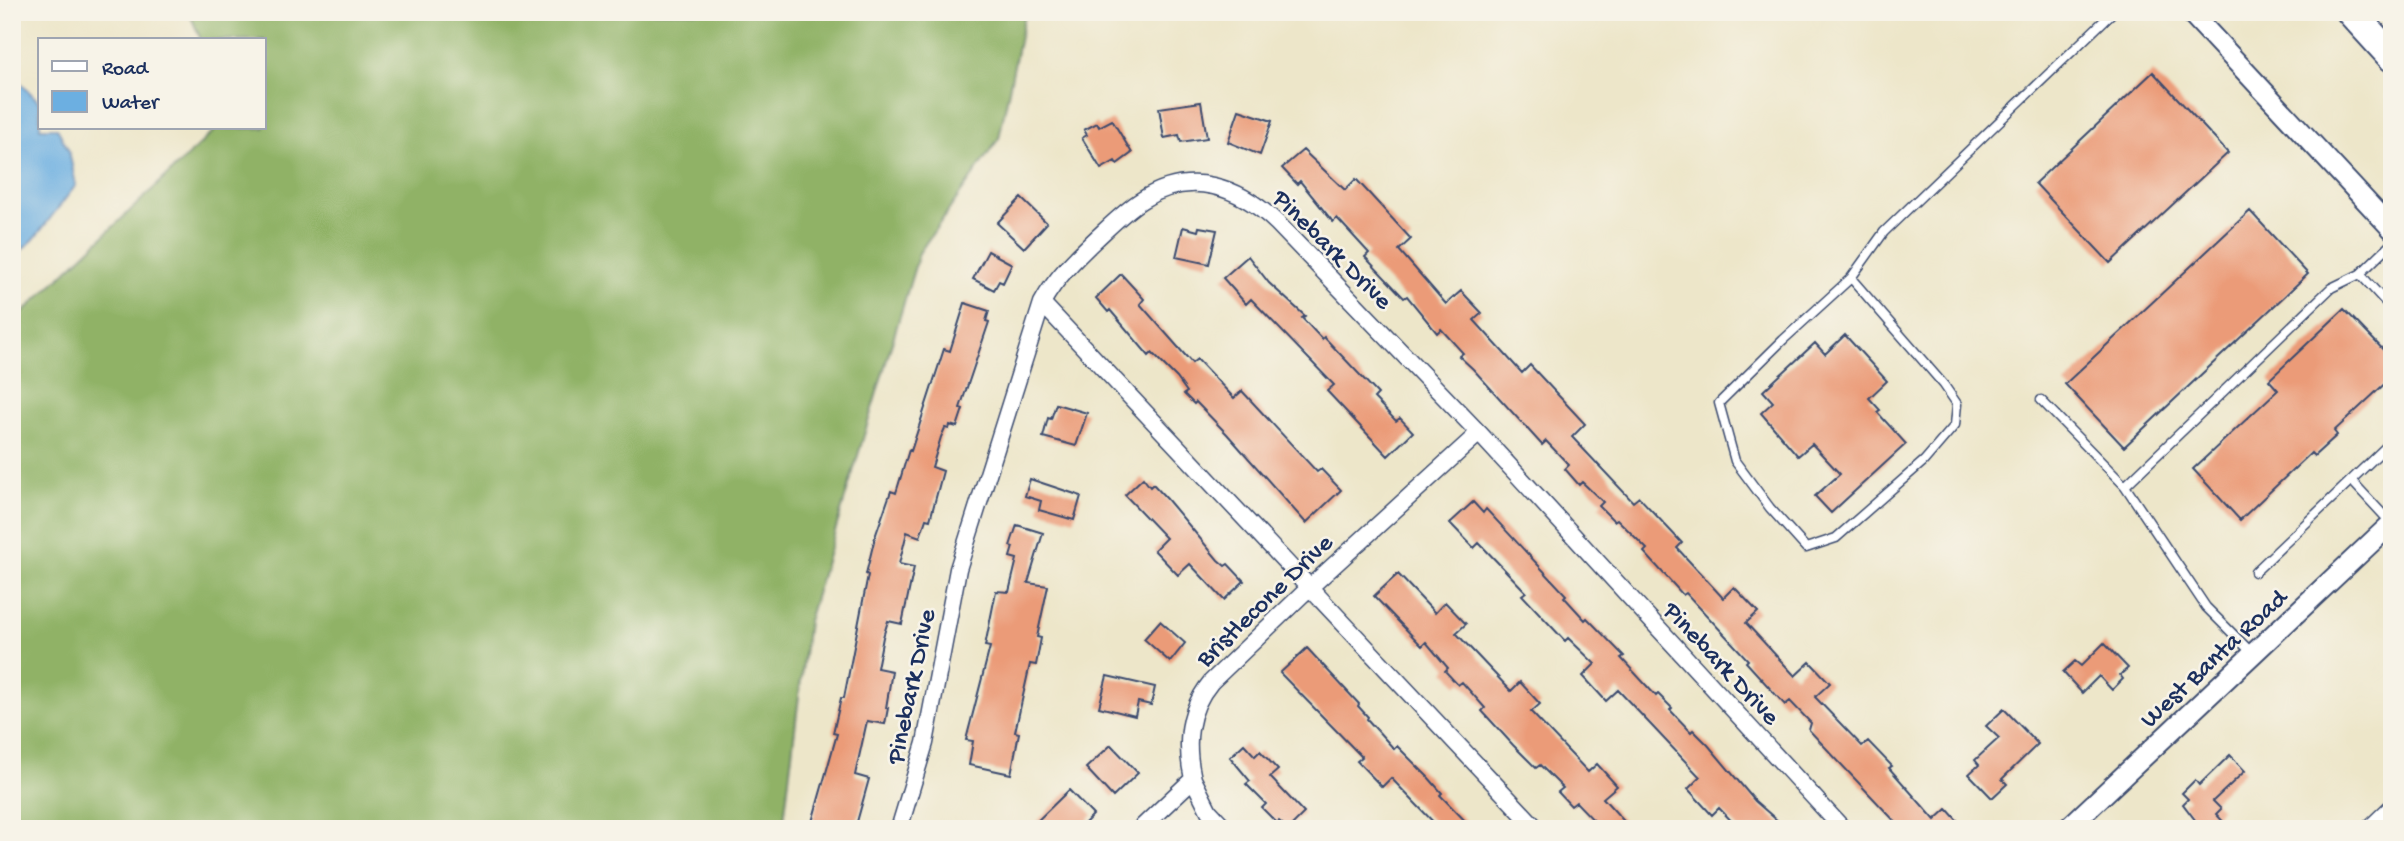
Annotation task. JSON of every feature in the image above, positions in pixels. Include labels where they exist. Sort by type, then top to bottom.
[{"type":"highway","points":[[2351,12],[2392,57]]},
{"type":"street","points":[[2190,12],[2392,229]]},
{"type":"street","name":"Pinebark Drive","points":[[899,829],[925,743],[958,569],[1042,303],[1069,265],[1140,201],[1169,188],[1209,184],[1240,194],[1277,223],[1479,433],[1842,828]]},
{"type":"street","points":[[1042,303],[1537,829]]},
{"type":"street","name":"Bristlecone Drive","points":[[1226,829],[1209,811],[1193,779],[1187,746],[1190,723],[1201,694],[1224,668],[1309,588],[1479,433]]},
{"type":"street","name":"West Banta Road","points":[[2067,829],[2392,523]]},
{"type":"street","points":[[1140,829],[1193,779]]},
{"type":"street","points":[[2369,829],[2392,807]]},
{"type":"lane","points":[[1851,278],[1944,385],[1957,404],[1955,425],[1924,461],[1836,538],[1806,548],[1770,508],[1735,461],[1719,403],[1851,278],[1884,232],[2113,12]]},
{"type":"lane","points":[[2125,486],[2331,288],[2360,274],[2392,243]]},
{"type":"lane","points":[[2360,274],[2392,309]]},
{"type":"lane","points":[[2041,400],[2125,486],[2206,607],[2253,654]]},
{"type":"lane","points":[[2255,572],[2392,441]]},
{"type":"lane","points":[[2351,480],[2392,523]]},
{"type":"green space","points":[[189,12],[1025,12],[999,138],[919,253],[808,621],[783,829],[12,829],[12,323],[215,130],[266,130],[266,38],[200,38]]},
{"type":"water","points":[[12,74],[38,101],[38,130],[58,130],[69,151],[76,185],[34,239],[12,259]]},
{"type":"building","points":[[2153,72],[2228,153],[2110,263],[2035,183]]},
{"type":"building","points":[[1201,102],[1207,138],[1181,142],[1179,135],[1164,138],[1159,108]]},
{"type":"building","points":[[1239,110],[1272,121],[1260,155],[1228,142]]},
{"type":"building","points":[[1112,120],[1132,153],[1117,164],[1115,161],[1101,169],[1082,138],[1087,135],[1084,130],[1097,123],[1099,127]]},
{"type":"building","points":[[1303,150],[1345,190],[1356,179],[1411,239],[1399,250],[1446,304],[1461,291],[1482,313],[1474,320],[1522,373],[1530,365],[1585,424],[1572,437],[1633,502],[1639,497],[1682,543],[1677,548],[1723,598],[1734,587],[1758,612],[1746,623],[1795,676],[1810,662],[1830,683],[1815,697],[1862,746],[1868,741],[1892,766],[1889,768],[1935,820],[1947,809],[1965,829],[1902,829],[1809,730],[1811,723],[1790,701],[1785,705],[1746,662],[1748,660],[1644,552],[1647,549],[1617,519],[1614,521],[1599,506],[1603,502],[1582,482],[1579,485],[1565,469],[1569,465],[1546,441],[1542,445],[1459,356],[1463,353],[1441,329],[1437,333],[1407,296],[1404,298],[1365,257],[1369,253],[1337,218],[1333,222],[1300,181],[1297,184],[1282,168]]},
{"type":"building","points":[[1021,198],[1047,223],[1024,248],[997,223]]},
{"type":"building","points":[[2250,211],[2308,274],[2124,447],[2065,384]]},
{"type":"building","points":[[1183,227],[1198,231],[1199,227],[1217,230],[1209,264],[1176,257]]},
{"type":"building","points":[[988,251],[1012,264],[1003,283],[999,281],[994,290],[973,279]]},
{"type":"building","points":[[1248,256],[1269,283],[1305,316],[1302,318],[1322,339],[1324,337],[1378,394],[1374,398],[1396,421],[1400,418],[1413,432],[1388,456],[1327,391],[1334,385],[1251,299],[1246,304],[1223,278]]},
{"type":"building","points":[[1121,274],[1144,299],[1140,304],[1192,363],[1197,359],[1234,398],[1242,391],[1317,472],[1321,469],[1341,490],[1306,523],[1227,434],[1196,402],[1194,404],[1184,394],[1187,392],[1177,378],[1152,353],[1149,356],[1110,310],[1108,312],[1096,298]]},
{"type":"building","points":[[965,303],[989,311],[986,321],[989,322],[960,408],[963,409],[957,427],[950,425],[949,429],[945,428],[932,467],[943,471],[930,520],[926,519],[920,537],[907,532],[899,564],[914,567],[902,624],[888,621],[883,637],[877,668],[892,671],[888,708],[885,724],[867,721],[855,775],[869,779],[855,829],[810,829],[837,734],[833,733],[841,698],[844,698],[875,537],[891,491],[896,493],[944,349],[950,351]]},
{"type":"building","points":[[2344,309],[2392,359],[2392,377],[2334,431],[2337,435],[2314,456],[2311,453],[2240,520],[2193,469],[2278,390],[2269,380]]},
{"type":"building","points":[[1845,335],[1887,381],[1869,398],[1880,410],[1877,412],[1906,444],[1831,513],[1815,496],[1840,474],[1812,444],[1798,456],[1761,413],[1773,402],[1763,391],[1815,343],[1825,354]]},
{"type":"building","points":[[1056,404],[1087,413],[1076,446],[1043,437],[1048,418],[1051,419]]},
{"type":"building","points":[[1143,478],[1150,487],[1153,484],[1167,499],[1218,560],[1225,566],[1228,564],[1244,581],[1224,600],[1190,564],[1178,575],[1154,550],[1166,538],[1125,495]]},
{"type":"building","points":[[1030,479],[1081,496],[1074,520],[1039,510],[1041,501],[1025,496]]},
{"type":"building","points":[[1473,502],[1483,513],[1486,509],[1566,595],[1564,597],[1585,620],[1587,618],[1624,656],[1621,658],[1656,696],[1658,694],[1691,732],[1693,730],[1708,745],[1755,801],[1787,829],[1739,829],[1719,808],[1712,815],[1688,789],[1700,777],[1618,690],[1606,701],[1583,676],[1595,664],[1568,638],[1565,641],[1522,595],[1526,592],[1479,543],[1474,548],[1450,523]]},
{"type":"building","points":[[1017,525],[1043,533],[1028,583],[1048,586],[1037,637],[1041,638],[1036,665],[1030,664],[1015,732],[1019,733],[1011,774],[969,765],[973,741],[966,740],[990,647],[985,646],[996,591],[1009,592],[1017,559],[1010,557],[1013,547],[1010,546]]},
{"type":"building","points":[[1398,574],[1435,613],[1445,602],[1466,624],[1456,633],[1511,691],[1520,682],[1540,704],[1531,712],[1588,772],[1597,764],[1617,786],[1603,798],[1631,829],[1602,829],[1576,802],[1571,806],[1558,792],[1563,788],[1540,765],[1536,768],[1513,745],[1482,711],[1485,708],[1462,682],[1458,685],[1445,671],[1448,668],[1426,642],[1422,646],[1374,596]]},
{"type":"building","points":[[1160,621],[1185,643],[1170,662],[1144,639]]},
{"type":"building","points":[[2104,643],[2128,668],[2120,675],[2123,679],[2112,690],[2099,676],[2082,693],[2063,672],[2075,661],[2081,666]]},
{"type":"building","points":[[1307,648],[1359,704],[1367,719],[1394,749],[1397,746],[1428,777],[1442,793],[1440,795],[1473,829],[1440,829],[1391,778],[1382,787],[1357,761],[1362,757],[1280,673]]},
{"type":"building","points":[[1107,676],[1155,687],[1151,705],[1138,702],[1135,716],[1099,707]]},
{"type":"building","points":[[2004,709],[2038,744],[2002,779],[2007,784],[1992,798],[1969,774],[1979,765],[1975,760],[1999,738],[1986,726]]},
{"type":"building","points":[[1244,744],[1255,756],[1260,751],[1278,770],[1270,777],[1304,813],[1288,829],[1279,821],[1277,823],[1262,808],[1266,804],[1246,784],[1250,781],[1230,757]]},
{"type":"building","points":[[1111,745],[1138,773],[1113,797],[1086,768]]},
{"type":"building","points":[[2230,755],[2245,771],[2213,801],[2221,809],[2216,814],[2230,829],[2202,829],[2183,804],[2188,799],[2182,793],[2195,780],[2199,785]]},
{"type":"building","points":[[1069,790],[1093,815],[1079,829],[1029,829]]}]
